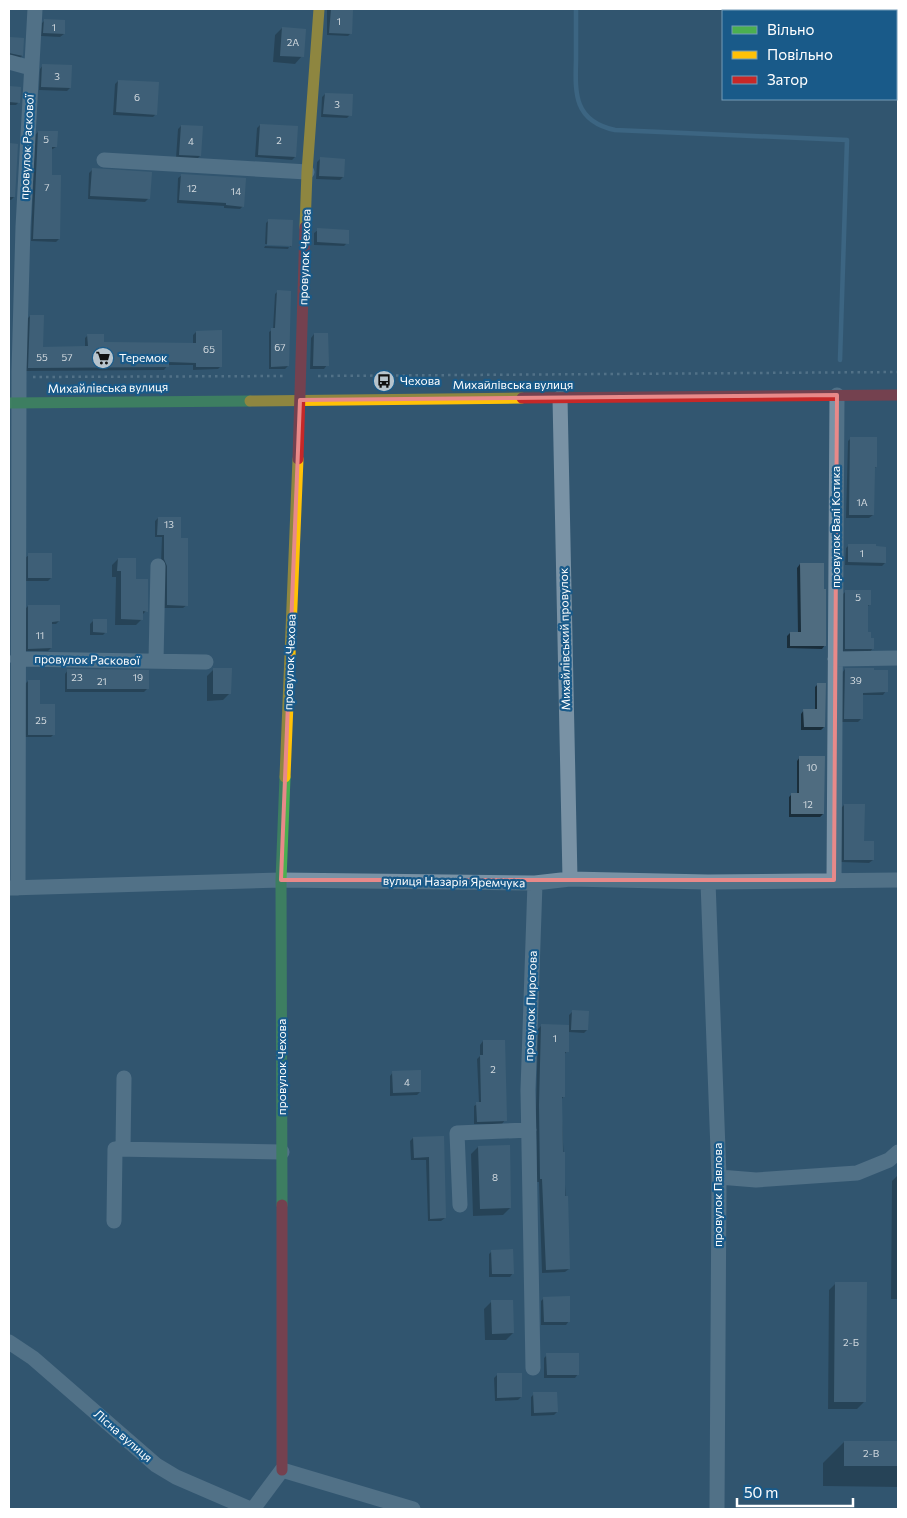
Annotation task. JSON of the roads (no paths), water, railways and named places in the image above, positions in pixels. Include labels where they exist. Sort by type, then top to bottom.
[{"type":"street","name":"провулок Раскової","points":[[14,888],[18,659],[14,403],[19,377],[16,227],[35,9]]},
{"type":"street","name":"провулок Чехова","points":[[282,1470],[281,880],[307,172],[319,9]]},
{"type":"street","points":[[9,62],[31,68]]},
{"type":"street","points":[[104,160],[307,172]]},
{"type":"street","name":"провулок Валі Котика","points":[[834,880],[837,395]]},
{"type":"street","name":"Михайлівська вулиця","points":[[14,403],[898,395]]},
{"type":"street","name":"Михайлівський провулок","points":[[560,398],[570,879]]},
{"type":"street","name":"провулок Раскової","points":[[156,661],[158,566]]},
{"type":"street","points":[[835,659],[898,658]]},
{"type":"street","name":"провулок Раскової","points":[[18,659],[206,662]]},
{"type":"street","name":"вулиця Назарія Яремчука","points":[[14,888],[281,880],[535,883],[570,879],[708,882],[898,880]]},
{"type":"street","name":"провулок Павлова","points":[[708,882],[719,1177],[716,1509]]},
{"type":"street","name":"провулок Пирогова","points":[[533,1368],[528,1090],[535,883]]},
{"type":"street","points":[[123,1149],[124,1078]]},
{"type":"street","points":[[460,1205],[457,1133],[529,1130]]},
{"type":"street","points":[[114,1221],[115,1149],[282,1152]]},
{"type":"street","points":[[719,1177],[756,1180],[857,1173],[889,1160],[898,1152]]},
{"type":"street","name":"Лісна вулиця","points":[[9,1342],[33,1358],[156,1465],[176,1477],[251,1509],[282,1470]]},
{"type":"street","points":[[282,1470],[413,1509]]},
{"type":"waterway","points":[[576,9],[577,95],[584,113],[591,120],[602,126],[615,130],[847,140],[840,360]]},
{"type":"place","name":"Теремок","points":[[103,358]]},
{"type":"place","name":"Чехова","points":[[384,381]]}]
